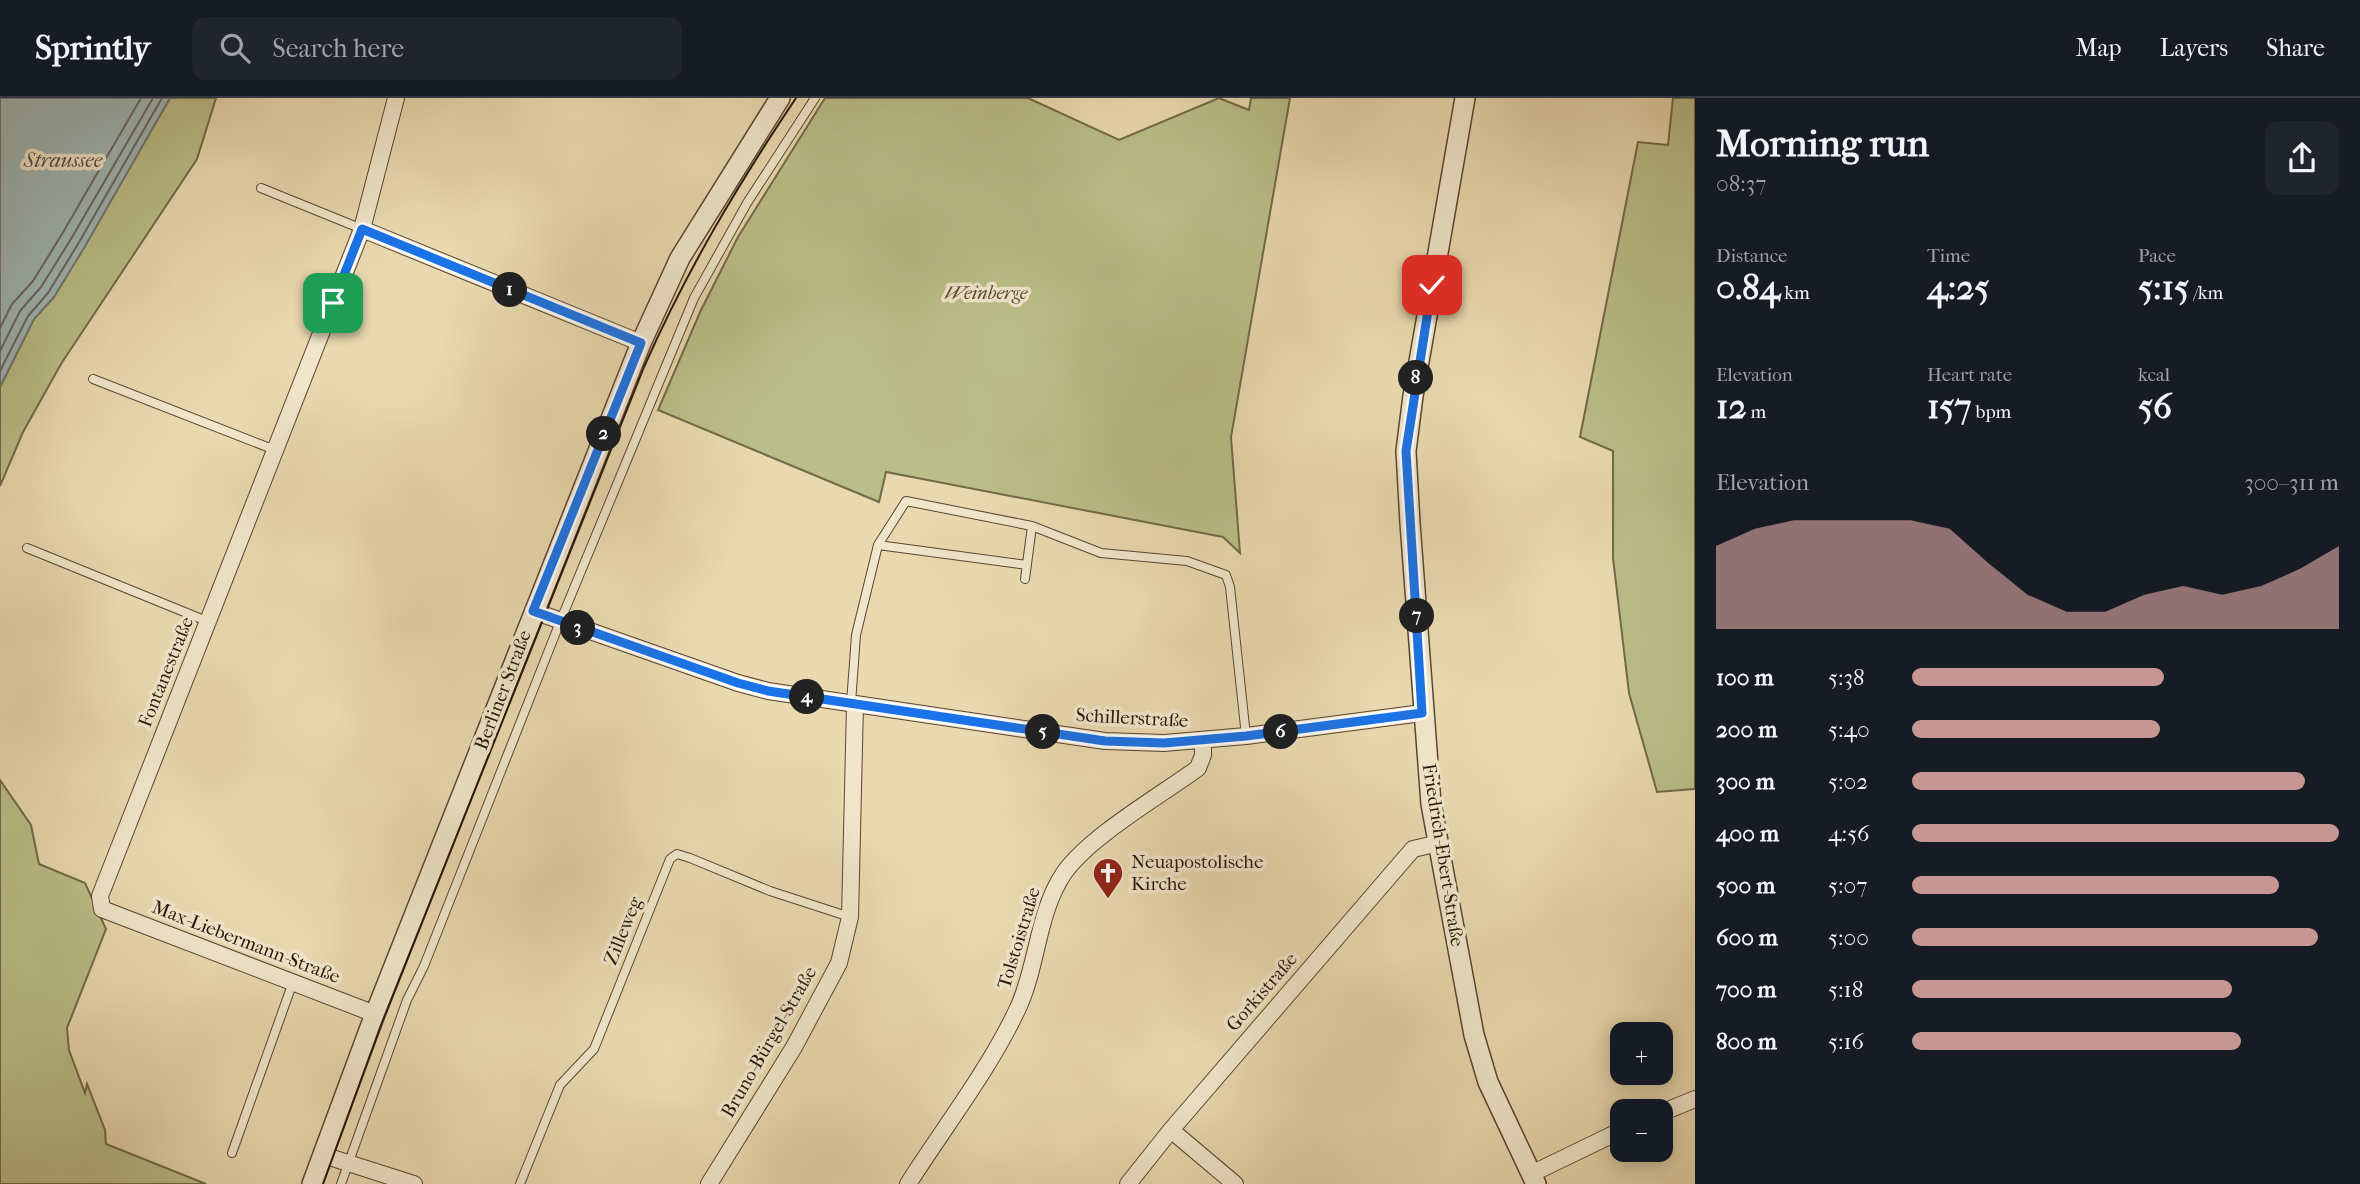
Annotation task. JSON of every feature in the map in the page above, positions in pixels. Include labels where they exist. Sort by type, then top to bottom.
[{"type":"street","name":"Fontanestraße","points":[[102,909],[100,896],[362,229],[396,98]]},
{"type":"street","name":"Berliner Straße","points":[[312,1184],[375,1014],[641,343],[680,258],[780,98]]},
{"type":"street","name":"Friedrich-Ebert-Straße","points":[[1465,98],[1415,381],[1406,451],[1422,713],[1431,804],[1480,1060],[1533,1179]]},
{"type":"street","points":[[362,229],[641,343]]},
{"type":"street","name":"Schillerstraße","points":[[533,611],[738,683],[853,704],[1105,741],[1203,741],[1422,713]]},
{"type":"street","name":"Bruno-Bürgel-Straße","points":[[709,1184],[802,1033],[839,963],[850,917],[853,704]]},
{"type":"street","name":"Tolstoistraße","points":[[908,1184],[999,1044],[1018,1009],[1046,910],[1065,873],[1095,842],[1198,768],[1203,755],[1203,741]]},
{"type":"street","name":"Gorkistraße","points":[[1128,1184],[1171,1130],[1413,849],[1439,843]]},
{"type":"street","name":"Max-Liebermann-Straße","points":[[102,909],[375,1014]]},
{"type":"street","points":[[1673,1108],[1695,1099]]},
{"type":"street","points":[[1171,1130],[1235,1184]]},
{"type":"street","points":[[1533,1179],[1610,1137]]},
{"type":"street","points":[[323,1155],[414,1184]]},
{"type":"lane","name":"Berliner Straße","points":[[341,1184],[407,1000],[450,904],[560,622],[694,298],[715,255],[815,98]]},
{"type":"lane","points":[[261,188],[362,229]]},
{"type":"lane","points":[[93,379],[275,450]]},
{"type":"lane","points":[[853,704],[856,635],[878,545],[906,501],[1032,526],[1101,553],[1187,561],[1226,575],[1230,587],[1246,736]]},
{"type":"lane","points":[[1025,579],[1032,526]]},
{"type":"lane","points":[[878,545],[1027,565]]},
{"type":"lane","points":[[27,548],[209,622]]},
{"type":"lane","name":"Zilleweg","points":[[520,1184],[559,1085],[594,1049],[670,859],[677,854],[690,858],[781,895],[850,917]]},
{"type":"lane","points":[[232,1153],[293,982]]},
{"type":"green space","points":[[170,98],[216,98],[197,159],[61,364],[23,432],[0,486],[0,387],[34,319],[54,297]]},
{"type":"green space","name":"Weinberge","points":[[825,98],[1028,98],[1119,140],[1219,98],[1249,110],[1251,98],[1290,98],[1231,437],[1240,553],[1223,537],[886,472],[879,502],[658,410],[701,310],[738,237]]},
{"type":"green space","points":[[1673,98],[1695,98],[1695,789],[1657,792],[1629,693],[1613,558],[1613,451],[1580,437],[1638,142],[1668,145]]},
{"type":"green space","points":[[0,780],[31,825],[39,864],[85,883],[106,929],[67,1028],[69,1050],[85,1093],[87,1084],[105,1130],[106,1144],[206,1184],[0,1184]]},
{"type":"water","name":"Straussee","points":[[0,98],[170,98],[54,297],[34,319],[0,387]]},
{"type":"tram line","points":[[323,1184],[381,1025],[644,367],[714,229],[796,98]]},
{"type":"place","name":"Neuapostolische Kirche","points":[[1108,900]]},
{"type":"route","points":[[333,303],[362,229],[641,343],[533,611],[768,691],[1105,741],[1164,743],[1203,741],[1422,713],[1406,451],[1432,285]]}]
